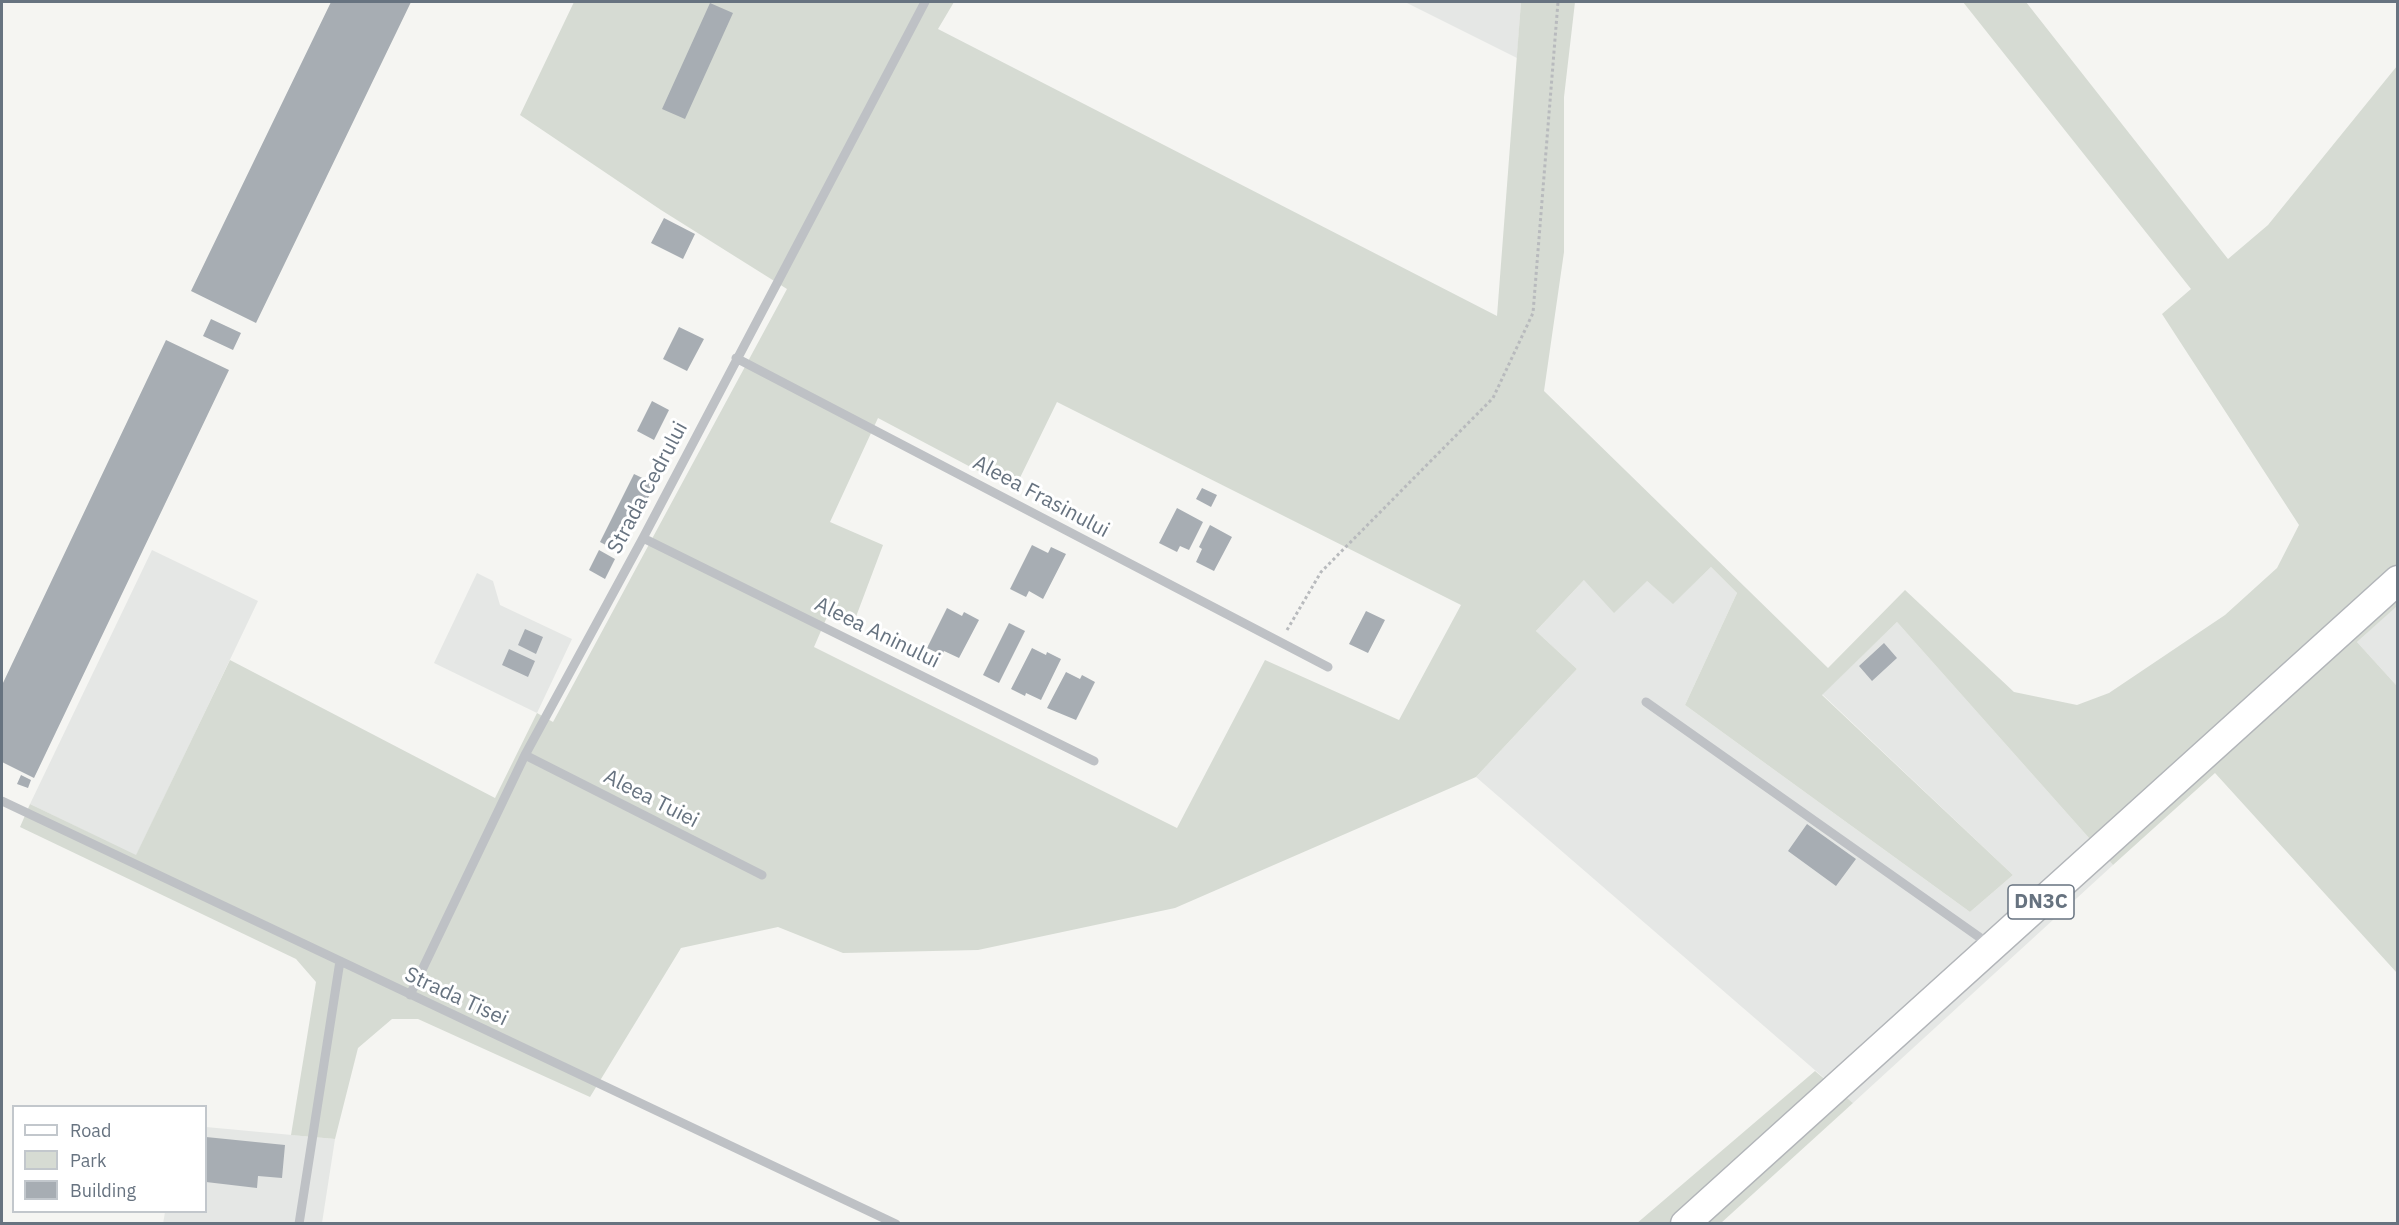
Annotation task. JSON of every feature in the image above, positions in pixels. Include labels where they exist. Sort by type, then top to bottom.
[{"type":"main road","name":"DN3C","points":[[1684,1224],[2397,580]]},
{"type":"lane","name":"Strada Cedrului","points":[[410,995],[525,755],[643,538],[925,2]]},
{"type":"lane","name":"Aleea Frasinului","points":[[736,358],[1328,667]]},
{"type":"lane","name":"Aleea Aninului","points":[[643,538],[1094,761]]},
{"type":"lane","points":[[1646,702],[1992,946]]},
{"type":"lane","name":"Aleea Tuiei","points":[[525,755],[762,875]]},
{"type":"lane","name":"Strada Tisei","points":[[2,801],[896,1224]]},
{"type":"lane","points":[[299,1224],[340,961]]},
{"type":"path","points":[[1280,642],[1321,572],[1493,398],[1533,313],[1558,2]]},
{"type":"shaded area","points":[[1405,2],[1521,2],[1517,58]]},
{"type":"shaded area","points":[[152,550],[258,601],[136,856],[30,804]]},
{"type":"shaded area","points":[[1711,567],[1737,593],[1685,705],[1970,912],[2013,875],[1822,694],[1897,622],[2113,865],[1853,1103],[1476,777],[1577,669],[1536,631],[1584,580],[1647,581],[1673,603]]},
{"type":"shaded area","points":[[477,573],[493,581],[500,605],[572,639],[537,713],[434,663]]},
{"type":"shaded area","points":[[2397,605],[2397,686],[2357,642]]},
{"type":"shaded area","points":[[207,1127],[335,1139],[322,1223],[163,1224],[165,1213],[207,1213]]},
{"type":"green space","points":[[574,2],[954,2],[938,29],[1497,316],[1521,2],[1575,2],[1564,97],[1564,252],[1544,391],[1828,668],[1905,590],[2014,692],[2077,705],[2109,693],[2225,615],[2277,568],[2299,525],[2162,314],[2191,289],[1963,2],[2026,2],[2228,259],[2268,225],[2397,66],[2397,606],[2357,642],[2397,686],[2397,973],[2215,773],[2113,865],[1897,622],[1822,695],[2013,875],[1970,912],[1685,705],[1737,593],[1711,567],[1673,604],[1647,581],[1614,613],[1584,580],[1536,631],[1577,669],[1476,777],[1175,908],[978,950],[843,953],[778,927],[681,948],[590,1097],[418,1019],[392,1019],[358,1048],[335,1139],[291,1135],[316,982],[296,959],[20,827],[30,804],[136,855],[230,660],[495,798],[537,713],[553,722],[787,289],[661,210],[520,115]],"holes":[[[1057,402],[1461,605],[1399,720],[1265,660],[1177,828],[814,647],[830,610],[854,622],[883,545],[830,522],[878,418],[1014,490]]]},
{"type":"green space","points":[[1815,1071],[1853,1103],[1721,1223],[1636,1224]]},
{"type":"building","points":[[331,2],[411,2],[256,323],[191,291]]},
{"type":"building","points":[[710,3],[733,13],[685,119],[662,109]]},
{"type":"building","points":[[664,218],[695,234],[683,259],[651,243]]},
{"type":"building","points":[[211,319],[241,333],[233,350],[203,336]]},
{"type":"building","points":[[679,327],[704,339],[687,371],[663,359]]},
{"type":"building","points":[[166,340],[229,370],[34,778],[2,762],[2,685]]},
{"type":"building","points":[[652,401],[669,410],[654,440],[637,431]]},
{"type":"building","points":[[634,474],[655,484],[621,553],[600,542]]},
{"type":"building","points":[[1202,488],[1217,495],[1211,507],[1196,499]]},
{"type":"building","points":[[1177,508],[1203,522],[1189,550],[1180,546],[1177,552],[1159,543]]},
{"type":"building","points":[[1210,525],[1232,537],[1214,571],[1196,562],[1202,549],[1199,547]]},
{"type":"building","points":[[1032,545],[1048,553],[1051,547],[1066,554],[1043,599],[1029,591],[1026,597],[1010,589]]},
{"type":"building","points":[[599,550],[615,559],[605,579],[589,570]]},
{"type":"building","points":[[947,608],[962,616],[964,612],[979,620],[959,658],[944,651],[942,655],[927,648]]},
{"type":"building","points":[[1366,611],[1385,620],[1368,653],[1349,644]]},
{"type":"building","points":[[1009,623],[1025,631],[999,683],[983,675]]},
{"type":"building","points":[[525,629],[543,637],[536,654],[518,645]]},
{"type":"building","points":[[1884,643],[1897,658],[1872,681],[1859,666]]},
{"type":"building","points":[[1032,648],[1061,659],[1041,700],[1011,689]]},
{"type":"building","points":[[509,649],[535,661],[528,677],[502,665]]},
{"type":"building","points":[[1066,672],[1080,679],[1082,675],[1095,682],[1076,720],[1047,708]]},
{"type":"building","points":[[21,775],[31,780],[28,788],[17,784]]},
{"type":"building","points":[[1807,824],[1856,859],[1836,886],[1788,851]]},
{"type":"building","points":[[207,1137],[285,1145],[282,1178],[258,1176],[257,1188],[207,1182]]}]
